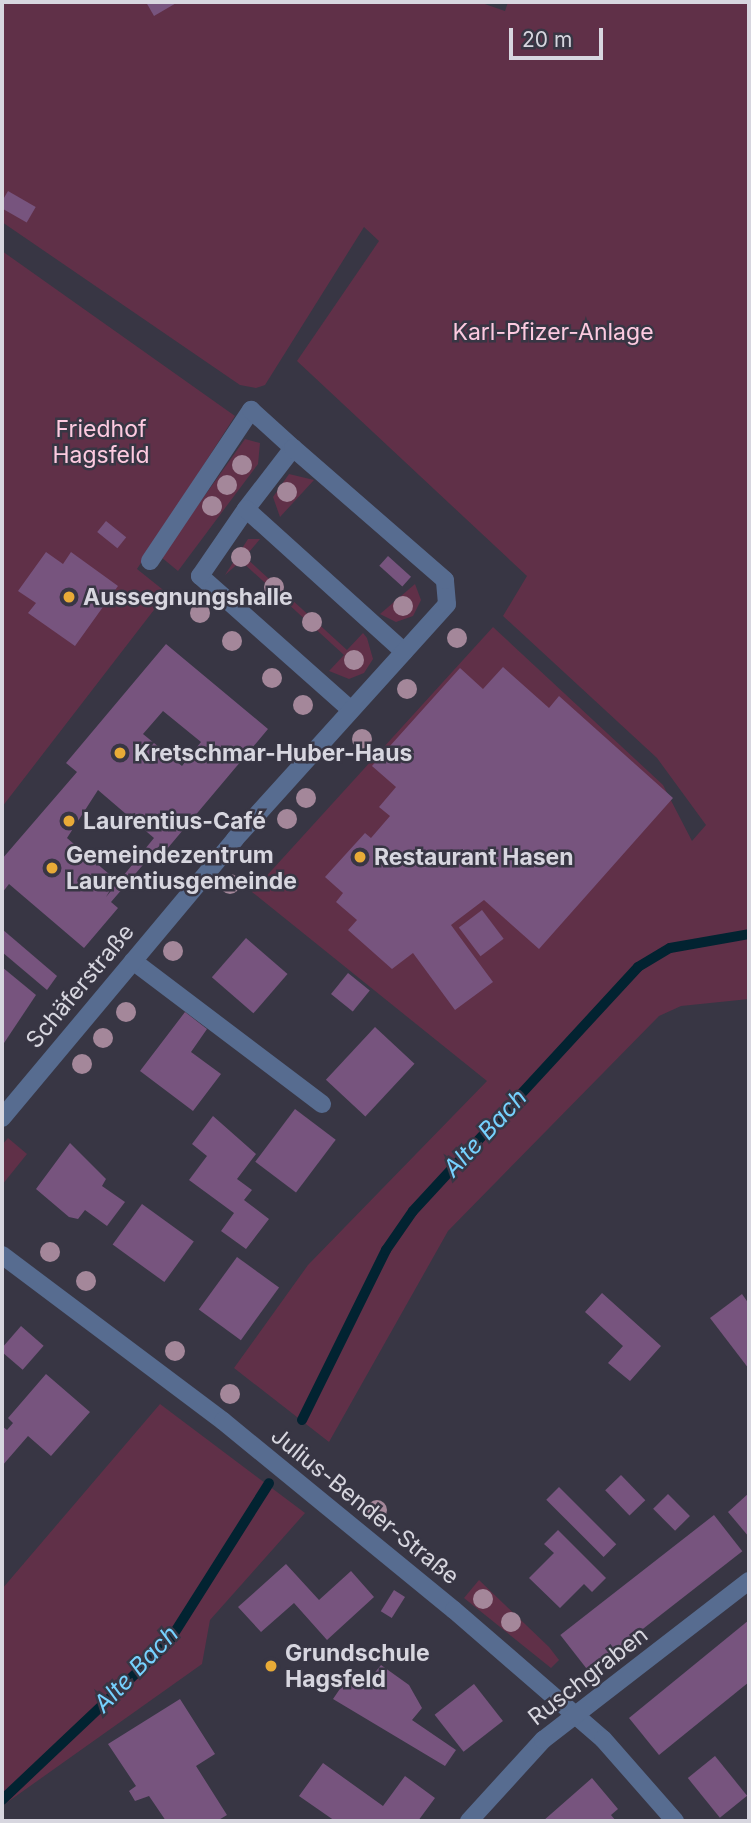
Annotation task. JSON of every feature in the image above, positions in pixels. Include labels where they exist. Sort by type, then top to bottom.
[{"type":"street","points":[[150,561],[251,410],[293,448],[246,509],[200,576],[351,710]]},
{"type":"street","name":"Schäferstraße","points":[[2,1118],[133,961],[447,604],[445,580],[293,448]]},
{"type":"street","points":[[246,509],[404,652]]},
{"type":"street","points":[[133,961],[323,1104]]},
{"type":"street","name":"Julius-Bender-Straße","points":[[2,1255],[223,1421],[577,1715],[675,1821]]},
{"type":"street","name":"Ruschgraben","points":[[469,1821],[543,1740],[749,1581]]},
{"type":"green space","name":"Karl-Pfizer-Anlage","points":[[2,2],[479,2],[505,11],[508,2],[749,2],[749,999],[681,1006],[659,1016],[448,1231],[329,1442],[234,1368],[308,1265],[487,1081],[252,892],[493,627],[663,785],[692,841],[706,825],[657,758],[503,616],[527,576],[297,361],[379,241],[364,227],[265,385],[256,388],[240,385],[2,222]]},
{"type":"green space","name":"Friedhof Hagsfeld","points":[[2,251],[235,416],[137,569],[167,593],[2,807]]},
{"type":"green space","points":[[245,439],[260,443],[258,464],[178,571],[161,557]]},
{"type":"green space","points":[[289,474],[314,480],[280,517],[273,497]]},
{"type":"green space","points":[[248,539],[260,539],[245,557],[347,650],[363,633],[373,659],[364,673],[349,679],[329,671],[344,655],[241,561],[225,575]]},
{"type":"green space","points":[[415,584],[421,600],[413,616],[396,622],[380,614]]},
{"type":"green space","points":[[8,1138],[27,1154],[2,1185],[2,1145]]},
{"type":"green space","points":[[160,1404],[305,1513],[210,1620],[202,1664],[2,1806],[2,1589]]},
{"type":"green space","points":[[479,1580],[549,1647],[559,1660],[551,1668],[464,1598]]},
{"type":"building","points":[[146,2],[178,2],[154,16]]},
{"type":"building","points":[[8,191],[36,207],[27,223],[2,208],[2,201]]},
{"type":"building","points":[[106,521],[126,537],[117,548],[97,532]]},
{"type":"building","name":"Aussegnungshalle","points":[[46,552],[63,564],[71,552],[118,586],[75,646],[28,613],[36,603],[18,591]]},
{"type":"building","points":[[388,556],[411,577],[402,586],[379,566]]},
{"type":"building","name":"Kretschmar-Huber-Haus","points":[[166,644],[268,729],[167,849],[161,844],[111,902],[118,908],[84,948],[9,884],[2,893],[2,859],[77,772],[66,763]],"holes":[[[163,711],[201,742],[182,766],[143,734]],[[98,790],[154,838],[106,897],[116,880],[67,838]]]},
{"type":"building","points":[[503,667],[549,708],[559,696],[673,798],[539,949],[484,900],[451,925],[493,982],[455,1010],[413,953],[392,969],[348,930],[357,920],[336,902],[343,893],[325,877],[365,833],[371,838],[390,816],[379,807],[396,787],[372,766],[460,668],[483,689]]},
{"type":"building","points":[[482,910],[504,939],[481,956],[459,927]]},
{"type":"building","points":[[2,929],[57,976],[47,990],[2,952]]},
{"type":"building","points":[[246,938],[288,974],[253,1013],[212,977]]},
{"type":"building","points":[[2,967],[36,995],[2,1046]]},
{"type":"building","points":[[348,973],[370,991],[353,1012],[331,994]]},
{"type":"building","points":[[185,1012],[207,1029],[191,1052],[221,1074],[193,1111],[140,1071]]},
{"type":"building","points":[[375,1027],[414,1064],[365,1116],[326,1080]]},
{"type":"building","points":[[295,1109],[336,1140],[296,1192],[255,1162]]},
{"type":"building","points":[[213,1116],[256,1154],[237,1179],[252,1190],[244,1200],[269,1219],[246,1249],[221,1231],[234,1213],[189,1180],[207,1156],[192,1144]]},
{"type":"building","points":[[70,1143],[106,1179],[102,1186],[125,1202],[107,1226],[85,1210],[78,1219],[69,1217],[36,1189]]},
{"type":"building","points":[[142,1204],[194,1242],[164,1282],[113,1244]]},
{"type":"building","points":[[237,1257],[279,1288],[241,1340],[199,1310]]},
{"type":"building","points":[[602,1293],[661,1346],[630,1381],[608,1363],[623,1346],[585,1312]]},
{"type":"building","points":[[742,1294],[749,1304],[749,1369],[710,1318]]},
{"type":"building","points":[[21,1326],[44,1346],[23,1370],[2,1352],[2,1348]]},
{"type":"building","points":[[46,1374],[90,1412],[51,1456],[28,1436],[2,1466],[2,1426],[7,1430],[13,1423],[8,1418]]},
{"type":"building","points":[[621,1475],[645,1500],[629,1515],[605,1490]]},
{"type":"building","points":[[559,1487],[616,1544],[604,1557],[546,1500]]},
{"type":"building","points":[[749,1493],[749,1537],[728,1512]]},
{"type":"building","points":[[668,1494],[690,1516],[675,1531],[653,1509]]},
{"type":"building","points":[[714,1515],[742,1551],[589,1671],[560,1635]]},
{"type":"building","points":[[558,1530],[606,1578],[592,1592],[584,1584],[560,1608],[529,1578],[554,1553],[544,1544]]},
{"type":"building","points":[[286,1564],[319,1600],[351,1571],[374,1597],[327,1640],[294,1603],[261,1632],[238,1607]]},
{"type":"building","points":[[394,1590],[405,1597],[392,1618],[381,1611]]},
{"type":"building","points":[[749,1620],[749,1682],[659,1755],[629,1718]]},
{"type":"building","points":[[381,1665],[409,1685],[422,1708],[412,1720],[456,1750],[445,1766],[333,1699],[348,1677],[363,1687]]},
{"type":"building","points":[[474,1684],[503,1721],[464,1752],[435,1715]]},
{"type":"building","points":[[180,1699],[215,1754],[196,1766],[227,1815],[217,1821],[166,1821],[149,1796],[135,1801],[129,1791],[136,1786],[108,1744]]},
{"type":"building","points":[[715,1756],[747,1796],[720,1818],[688,1778]]},
{"type":"building","points":[[323,1763],[383,1806],[405,1776],[435,1798],[418,1821],[335,1821],[299,1796]]},
{"type":"building","points":[[592,1778],[618,1809],[611,1815],[616,1821],[543,1821]]},
{"type":"waterway","name":"Alte Bach","points":[[302,1420],[386,1250],[413,1211],[638,967],[670,948],[749,934]]},
{"type":"waterway","name":"Alte Bach","points":[[2,1800],[168,1643],[269,1483]]},
{"type":"place","name":"Aussegnungshalle","points":[[69,597]]},
{"type":"place","name":"Kretschmar-Huber-Haus","points":[[120,753]]},
{"type":"place","name":"Laurentius-Café","points":[[69,821]]},
{"type":"place","name":"Restaurant Hasen","points":[[360,857]]},
{"type":"place","name":"Gemeindezentrum Laurentiusgemeinde","points":[[52,868]]},
{"type":"place","name":"Grundschule Hagsfeld","points":[[271,1666]]}]
